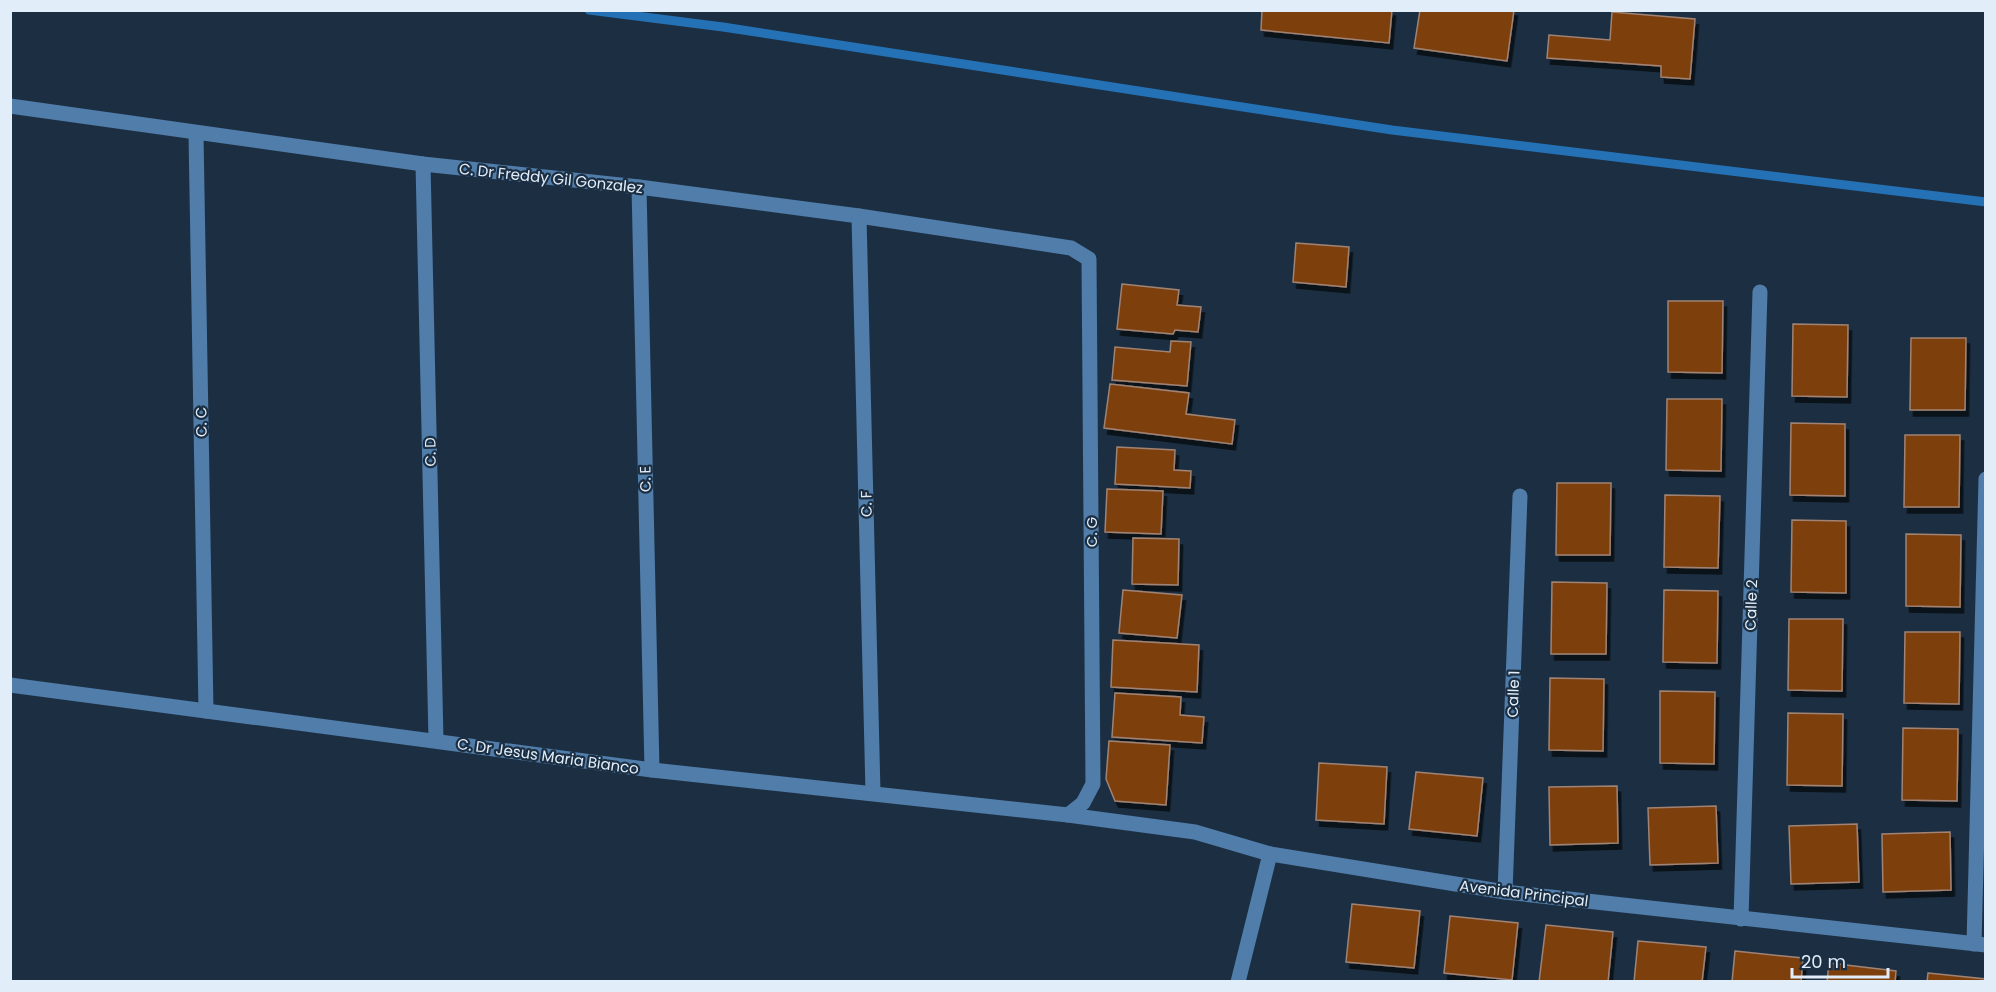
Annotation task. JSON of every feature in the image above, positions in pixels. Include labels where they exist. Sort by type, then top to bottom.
[{"type":"street","name":"C. Dr Freddy Gil Gonzalez","points":[[10,106],[196,134],[423,164],[639,187],[860,216],[1071,248],[1089,259]]},
{"type":"street","name":"C. C","points":[[196,134],[206,711]]},
{"type":"street","name":"C. D","points":[[423,164],[436,740]]},
{"type":"street","name":"C. E","points":[[639,187],[651,770]]},
{"type":"street","name":"C. F","points":[[860,216],[873,793]]},
{"type":"street","name":"C. G","points":[[1068,814],[1083,803],[1093,784],[1089,259]]},
{"type":"street","name":"Calle 2","points":[[1741,919],[1760,292]]},
{"type":"street","points":[[1980,945],[1986,478]]},
{"type":"street","name":"Calle 1","points":[[1505,892],[1520,496]]},
{"type":"street","name":"C. Dr Jesus Maria Bianco","points":[[10,685],[651,770],[1068,814]]},
{"type":"street","name":"Avenida Principal","points":[[1068,814],[1196,832],[1270,854],[1505,892],[1980,945]]},
{"type":"street","points":[[1238,981],[1270,854]]},
{"type":"building","points":[[1262,10],[1392,10],[1389,43],[1261,30]]},
{"type":"building","points":[[1420,10],[1514,10],[1507,61],[1414,48]]},
{"type":"building","points":[[1612,12],[1695,19],[1690,79],[1661,77],[1661,66],[1547,58],[1549,35],[1610,40]]},
{"type":"building","points":[[1296,243],[1349,247],[1346,287],[1293,282]]},
{"type":"building","points":[[1122,284],[1179,290],[1177,305],[1201,307],[1198,332],[1175,330],[1173,334],[1117,329]]},
{"type":"building","points":[[1668,301],[1723,301],[1722,373],[1668,372]]},
{"type":"building","points":[[1793,324],[1848,325],[1847,397],[1792,396]]},
{"type":"building","points":[[1911,338],[1966,338],[1965,410],[1910,410]]},
{"type":"building","points":[[1171,341],[1191,342],[1187,386],[1112,380],[1115,347],[1170,352]]},
{"type":"building","points":[[1110,384],[1189,393],[1186,414],[1235,420],[1232,444],[1104,428]]},
{"type":"building","points":[[1667,399],[1722,399],[1721,471],[1666,470]]},
{"type":"building","points":[[1791,423],[1845,424],[1845,496],[1790,495]]},
{"type":"building","points":[[1905,435],[1960,435],[1959,507],[1904,507]]},
{"type":"building","points":[[1117,447],[1175,450],[1174,470],[1191,471],[1190,488],[1115,484]]},
{"type":"building","points":[[1557,483],[1611,483],[1610,555],[1556,555]]},
{"type":"building","points":[[1107,489],[1163,491],[1161,534],[1105,532]]},
{"type":"building","points":[[1665,495],[1720,496],[1718,568],[1664,567]]},
{"type":"building","points":[[1792,520],[1846,521],[1846,593],[1791,592]]},
{"type":"building","points":[[1906,534],[1961,535],[1960,607],[1906,606]]},
{"type":"building","points":[[1133,538],[1179,539],[1178,585],[1132,584]]},
{"type":"building","points":[[1552,582],[1607,583],[1606,654],[1551,654]]},
{"type":"building","points":[[1123,590],[1182,595],[1177,638],[1119,633]]},
{"type":"building","points":[[1664,590],[1718,591],[1717,663],[1663,662]]},
{"type":"building","points":[[1789,619],[1843,619],[1842,691],[1788,690]]},
{"type":"building","points":[[1905,632],[1960,632],[1959,704],[1904,703]]},
{"type":"building","points":[[1113,640],[1199,645],[1197,692],[1111,687]]},
{"type":"building","points":[[1550,678],[1604,679],[1603,751],[1549,750]]},
{"type":"building","points":[[1660,691],[1715,692],[1714,764],[1660,763]]},
{"type":"building","points":[[1115,693],[1181,697],[1180,715],[1204,717],[1202,743],[1112,737]]},
{"type":"building","points":[[1788,713],[1843,714],[1842,786],[1787,785]]},
{"type":"building","points":[[1903,728],[1958,729],[1957,801],[1902,800]]},
{"type":"building","points":[[1109,741],[1170,745],[1166,805],[1115,801],[1106,779]]},
{"type":"building","points":[[1319,763],[1387,767],[1384,824],[1316,820]]},
{"type":"building","points":[[1416,772],[1483,778],[1477,836],[1409,829]]},
{"type":"building","points":[[1617,786],[1618,843],[1550,845],[1549,787]]},
{"type":"building","points":[[1716,806],[1718,863],[1650,865],[1648,808]]},
{"type":"building","points":[[1857,824],[1859,882],[1791,884],[1789,826]]},
{"type":"building","points":[[1950,832],[1951,890],[1883,892],[1882,834]]},
{"type":"building","points":[[1352,904],[1420,911],[1414,968],[1346,962]]},
{"type":"building","points":[[1450,916],[1518,923],[1512,980],[1444,973]]},
{"type":"building","points":[[1546,925],[1613,932],[1608,982],[1539,982]]},
{"type":"building","points":[[1638,941],[1706,947],[1702,982],[1634,982]]},
{"type":"building","points":[[1735,951],[1803,958],[1801,982],[1732,982]]},
{"type":"building","points":[[1829,963],[1896,971],[1895,982],[1827,982]]},
{"type":"building","points":[[1928,973],[1986,979],[1986,982],[1927,982]]},
{"type":"waterway","points":[[589,10],[723,27],[1392,130],[1986,202]]}]
